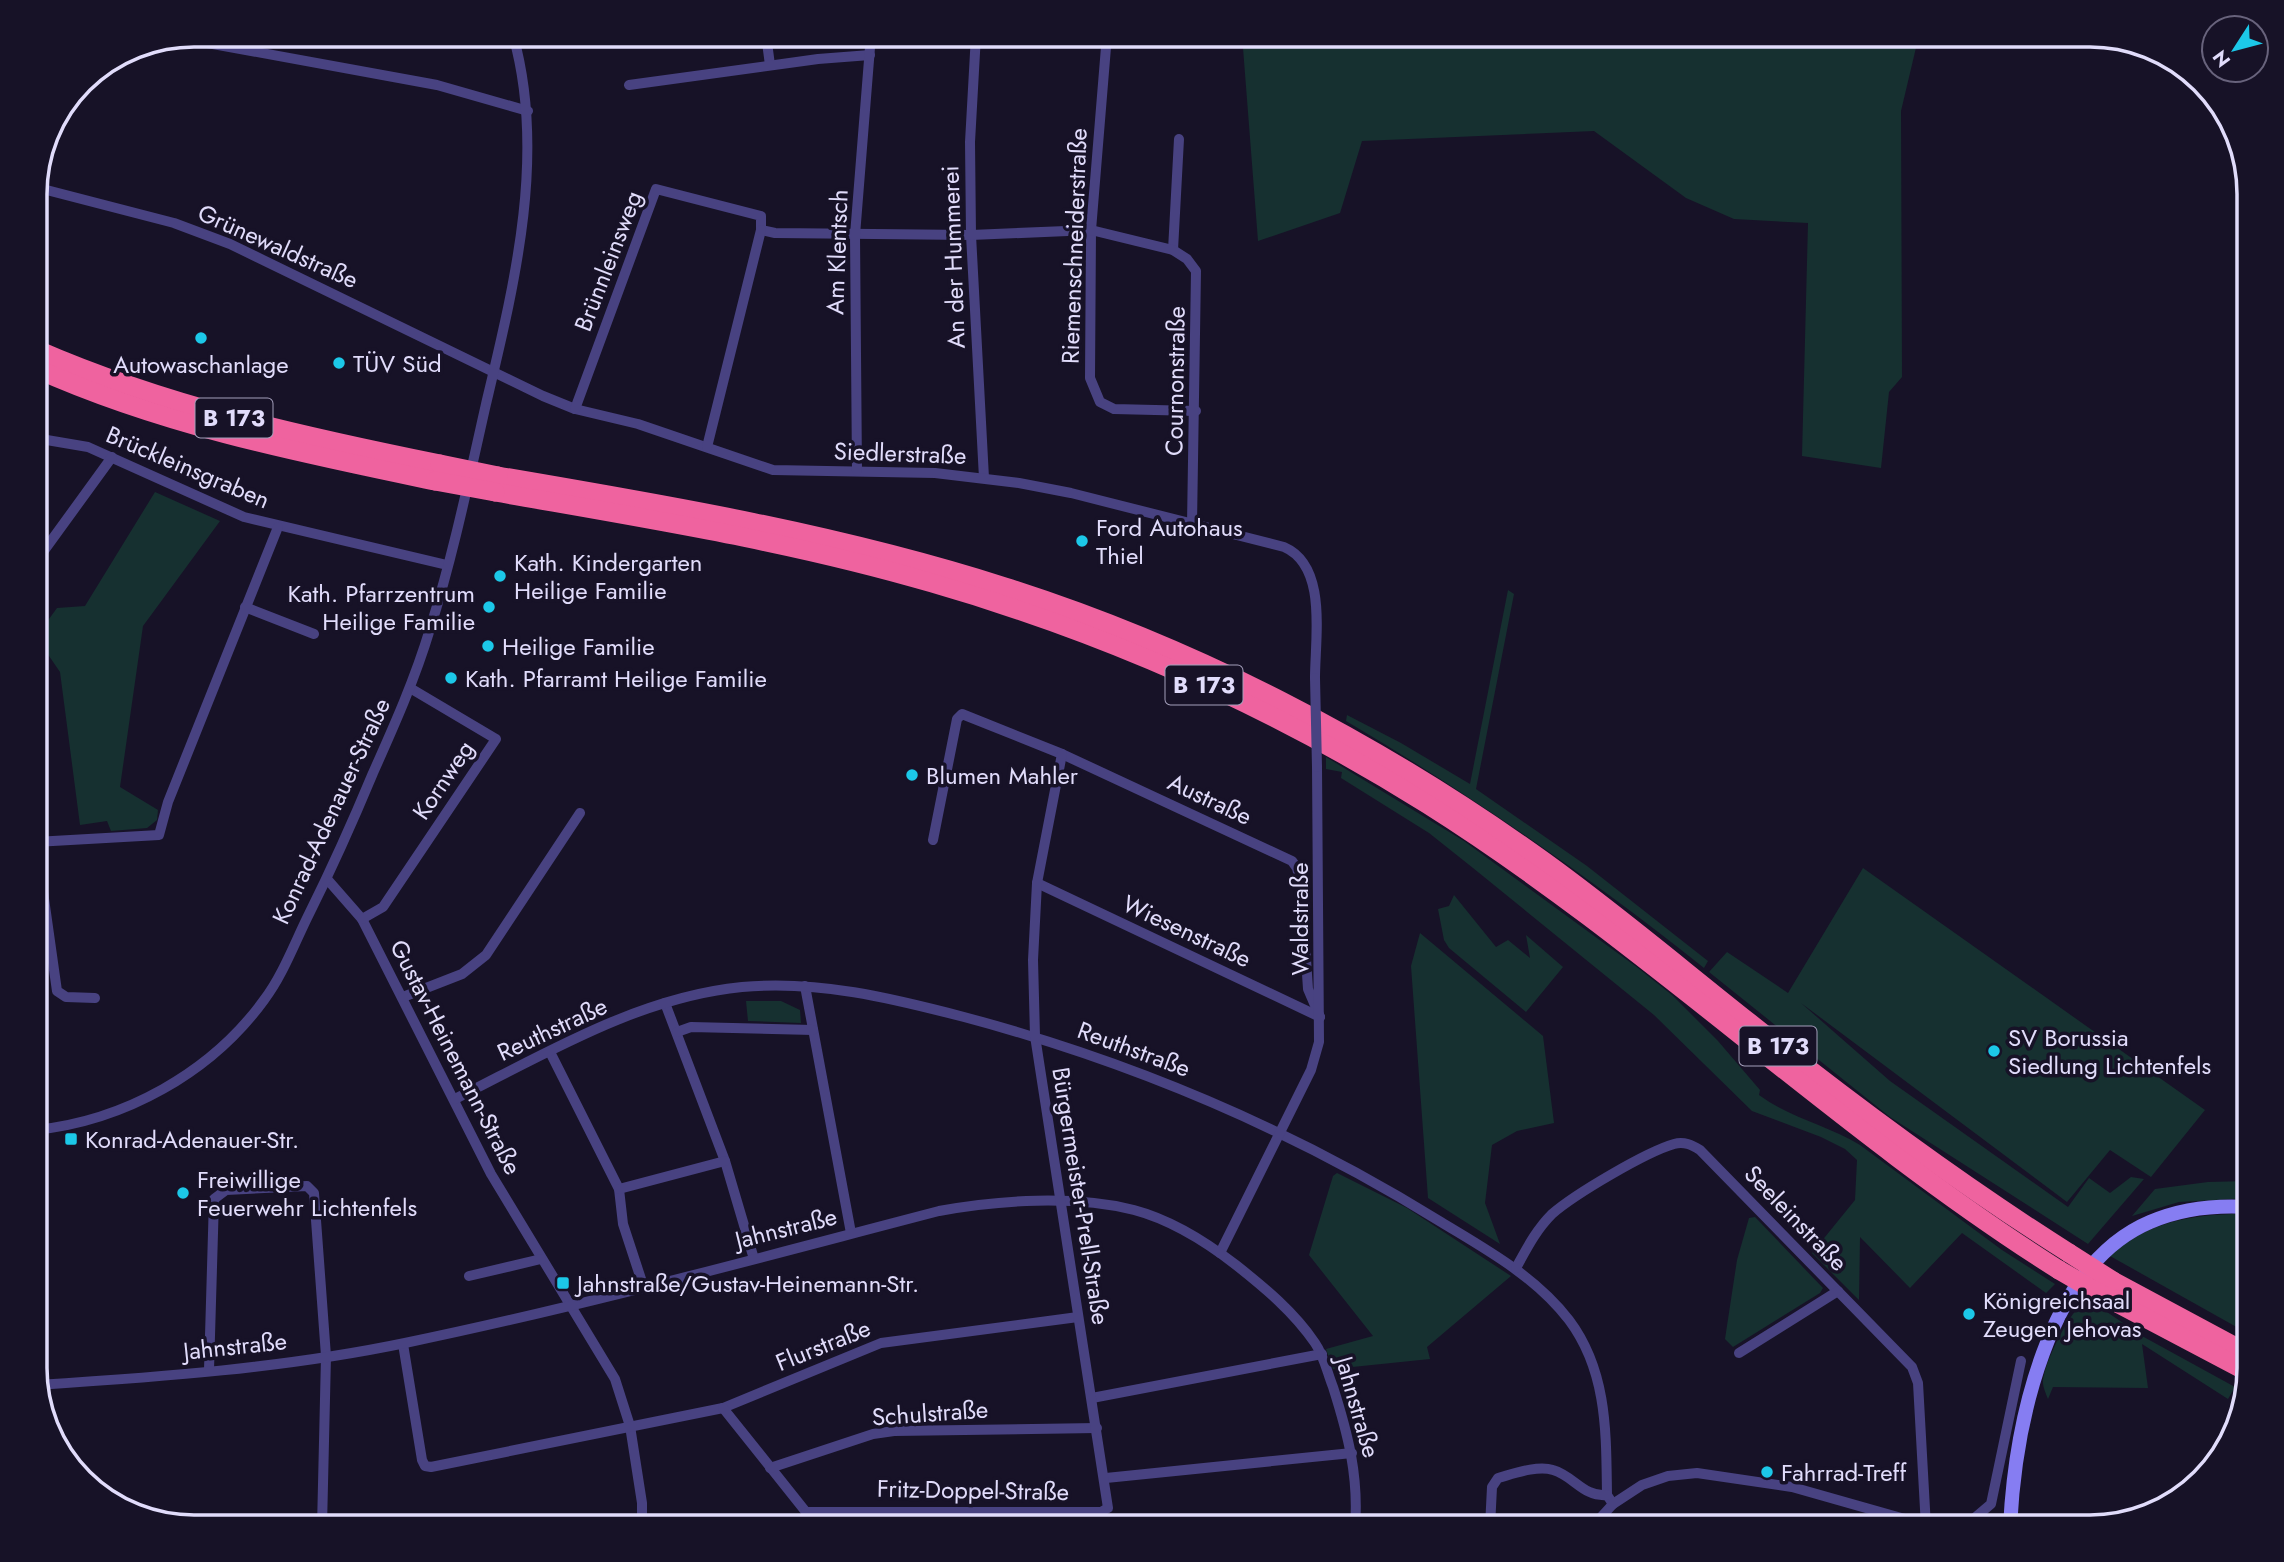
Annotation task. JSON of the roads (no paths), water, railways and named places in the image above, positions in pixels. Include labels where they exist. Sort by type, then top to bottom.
[{"type":"highway","name":"B 173","points":[[48,354],[105,377],[228,416],[437,473]]},
{"type":"highway","name":"B 173","points":[[48,373],[126,402],[218,431],[497,484],[778,526],[933,565],[1087,616],[1268,696],[1326,724],[1432,788],[1538,857],[1881,1125],[2064,1262],[2237,1363]]},
{"type":"main road","points":[[2011,1515],[2018,1448],[2034,1382],[2051,1334],[2069,1299],[2087,1273],[2106,1251],[2149,1222],[2202,1208],[2237,1207]]},
{"type":"main road","points":[[2007,1515],[2011,1509]]},
{"type":"street","points":[[229,47],[437,85],[528,111]]},
{"type":"street","name":"Konrad-Adenauer-Straße","points":[[48,1129],[65,1127],[116,1113],[164,1089],[204,1061],[237,1031],[265,999],[327,878],[410,688],[430,629],[447,565],[494,372],[519,241],[528,111],[516,47]]},
{"type":"street","points":[[768,47],[770,65]]},
{"type":"street","name":"Am Klentsch","points":[[858,471],[855,235],[871,47]]},
{"type":"street","name":"An der Hummerei","points":[[975,47],[970,142],[971,235],[984,478]]},
{"type":"street","name":"Riemenschneiderstraße","points":[[1106,47],[1091,230],[1090,378],[1100,402],[1114,409],[1196,411]]},
{"type":"street","points":[[629,85],[770,65],[870,55]]},
{"type":"street","points":[[707,447],[761,230],[855,235],[971,235],[1091,230],[1174,250],[1179,139]]},
{"type":"street","name":"Brünnleinsweg","points":[[575,409],[656,189],[761,216],[761,230]]},
{"type":"street","name":"Grünewaldstraße","points":[[48,190],[174,223],[230,244],[494,372]]},
{"type":"street","name":"Cournonstraße","points":[[1174,250],[1192,264],[1198,283],[1192,524]]},
{"type":"street","name":"Siedlerstraße","points":[[494,372],[575,409],[638,424],[773,470],[936,472],[1071,493],[1273,544],[1299,555],[1307,564]]},
{"type":"street","name":"Brückleinsgraben","points":[[48,440],[88,447],[225,510],[278,527],[447,565]]},
{"type":"street","points":[[48,545],[112,457]]},
{"type":"street","points":[[48,841],[159,835],[168,802],[278,527]]},
{"type":"street","name":"Waldstraße","points":[[1220,1253],[1281,1133],[1315,1058],[1320,1017],[1317,767],[1314,587],[1307,564]]},
{"type":"street","points":[[245,607],[314,634]]},
{"type":"street","name":"Kornweg","points":[[362,919],[383,907],[496,739],[410,688]]},
{"type":"street","name":"Austraße","points":[[933,840],[957,719],[962,714],[1062,754],[1292,860],[1301,885],[1308,989],[1320,1017]]},
{"type":"street","name":"Bürgermeister-Prell-Straße","points":[[1062,754],[1037,883],[1033,960],[1035,1036],[1059,1203],[1106,1478]]},
{"type":"street","points":[[403,998],[462,974],[486,955],[580,813]]},
{"type":"street","name":"Gustav-Heinemann-Straße","points":[[327,878],[362,919],[491,1174],[615,1379],[630,1426],[641,1515]]},
{"type":"street","name":"Wiesenstraße","points":[[1037,883],[1320,1017]]},
{"type":"street","points":[[48,927],[57,991],[66,997],[95,998]]},
{"type":"street","points":[[805,986],[851,1233]]},
{"type":"street","name":"Reuthstraße","points":[[455,1099],[613,1022],[664,1003],[740,987],[805,986],[862,992],[1035,1036],[1171,1083],[1281,1133],[1408,1201],[1516,1268],[1547,1294],[1570,1321],[1595,1368],[1605,1412],[1610,1499]]},
{"type":"street","points":[[664,1003],[725,1161],[754,1259]]},
{"type":"street","points":[[677,1032],[691,1027],[813,1030]]},
{"type":"street","points":[[550,1052],[619,1189],[622,1223],[643,1285]]},
{"type":"street","name":"Seeleinstraße","points":[[1516,1268],[1536,1231],[1572,1199],[1620,1170],[1674,1144],[1686,1143],[1700,1150],[1915,1373],[1925,1515]]},
{"type":"street","points":[[619,1189],[725,1161]]},
{"type":"street","points":[[209,1370],[214,1199],[226,1190],[307,1186],[314,1194],[326,1356],[323,1515]]},
{"type":"street","name":"Jahnstraße","points":[[49,1384],[209,1370],[403,1344],[570,1305],[939,1210],[982,1203],[1059,1203],[1132,1209],[1158,1217],[1220,1253],[1295,1317],[1322,1354],[1352,1453],[1357,1481],[1356,1515]]},
{"type":"street","points":[[469,1276],[541,1259]]},
{"type":"street","points":[[1739,1353],[1838,1291]]},
{"type":"street","name":"Flurstraße","points":[[403,1344],[425,1466],[723,1408],[881,1343],[1078,1317]]},
{"type":"street","points":[[1092,1398],[1322,1354]]},
{"type":"street","points":[[1978,1515],[1991,1504],[2021,1361]]},
{"type":"street","points":[[723,1408],[808,1515]]},
{"type":"street","name":"Schulstraße","points":[[770,1468],[873,1434],[894,1431],[1097,1428]]},
{"type":"street","points":[[1106,1478],[1352,1453]]},
{"type":"street","points":[[1491,1515],[1492,1487],[1498,1478],[1543,1468],[1553,1470],[1588,1493],[1610,1499]]},
{"type":"street","points":[[1600,1515],[1610,1499],[1655,1479],[1697,1472],[1792,1487],[1888,1515]]},
{"type":"street","name":"Fritz-Doppel-Straße","points":[[806,1512],[1101,1512],[1108,1508],[1106,1478]]},
{"type":"place","name":"Autowaschanlage","points":[[201,338]]},
{"type":"place","name":"TÜV Süd","points":[[339,363]]},
{"type":"place","name":"Ford Autohaus Thiel","points":[[1082,541]]},
{"type":"place","name":"Kath. Kindergarten Heilige Familie","points":[[500,576]]},
{"type":"place","name":"Kath. Pfarrzentrum Heilige Familie","points":[[489,607]]},
{"type":"place","name":"Heilige Familie","points":[[488,646]]},
{"type":"place","name":"Kath. Pfarramt Heilige Familie","points":[[451,678]]},
{"type":"place","name":"Blumen Mahler","points":[[912,775]]},
{"type":"place","name":"SV Borussia Siedlung Lichtenfels","points":[[1994,1051]]},
{"type":"place","name":"Konrad-Adenauer-Str.","points":[[71,1139]]},
{"type":"place","name":"Freiwillige Feuerwehr Lichtenfels","points":[[183,1193]]},
{"type":"place","name":"Jahnstraße/Gustav-Heinemann-Str.","points":[[563,1283]]},
{"type":"place","name":"Königreichsaal Zeugen Jehovas","points":[[1969,1314]]},
{"type":"place","name":"Fahrrad-Treff","points":[[1767,1472]]}]
